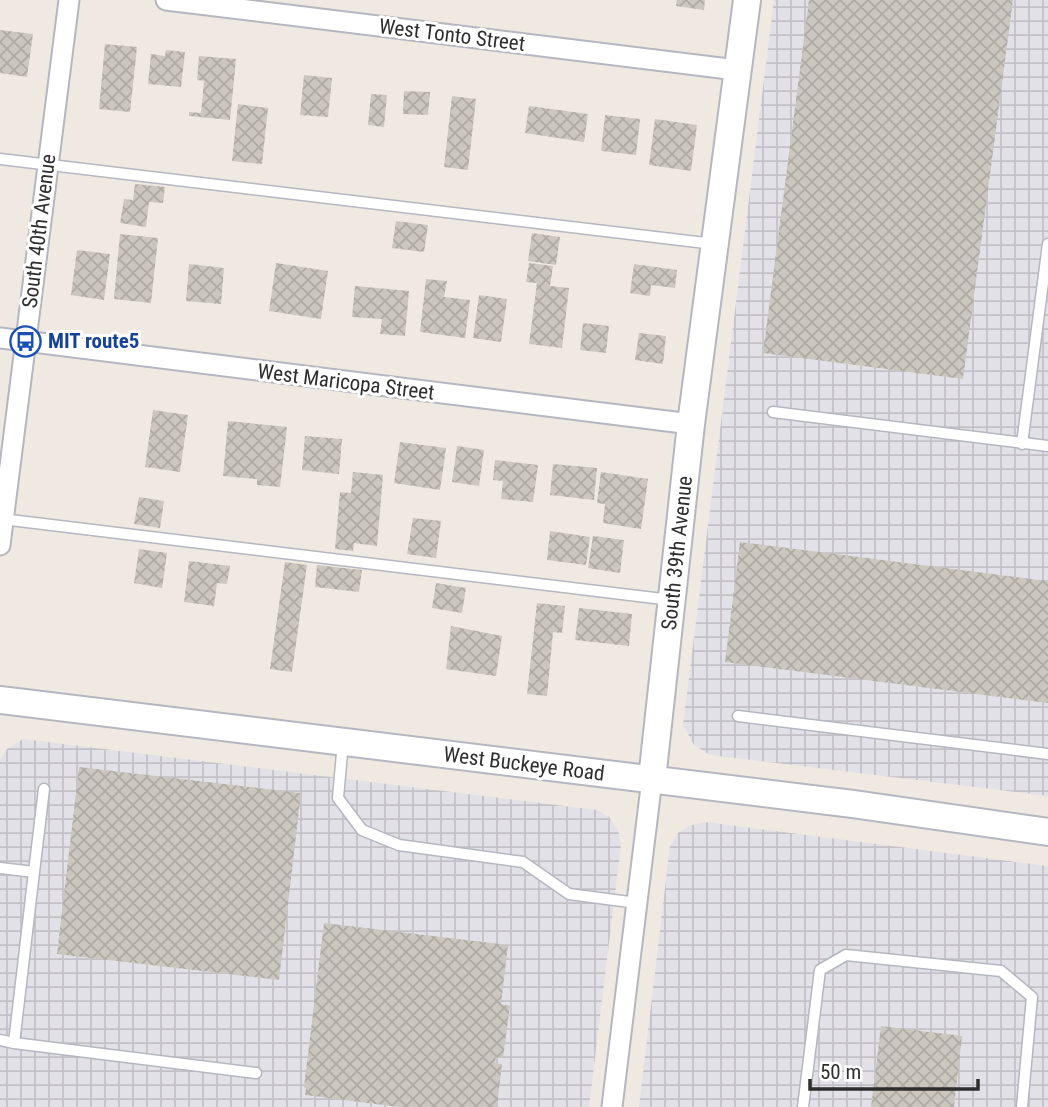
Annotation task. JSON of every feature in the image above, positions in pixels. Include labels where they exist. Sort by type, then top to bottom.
[{"type":"main road","name":"South 39th Avenue","points":[[652,779],[691,424],[747,0]]},
{"type":"main road","name":"West Buckeye Road","points":[[0,700],[652,779],[1048,832]]},
{"type":"street","name":"South 40th Avenue","points":[[0,545],[1,519],[69,0]]},
{"type":"street","name":"West Tonto Street","points":[[166,0],[737,71]]},
{"type":"street","name":"West Maricopa Street","points":[[0,338],[691,424]]},
{"type":"street","name":"South 39th Avenue","points":[[612,1107],[652,779]]},
{"type":"lane","points":[[0,159],[715,244]]},
{"type":"lane","points":[[1022,444],[1048,244]]},
{"type":"lane","points":[[773,412],[1048,446]]},
{"type":"lane","points":[[1,519],[672,600]]},
{"type":"lane","points":[[738,716],[1048,754]]},
{"type":"lane","points":[[343,742],[338,798],[362,830],[399,845],[523,862],[569,894],[637,903]]},
{"type":"lane","points":[[14,1043],[44,789]]},
{"type":"lane","points":[[0,868],[34,872]]},
{"type":"lane","points":[[803,1107],[820,970],[846,955],[1001,971],[1032,997],[1022,1107]]},
{"type":"lane","points":[[0,1040],[256,1073]]},
{"type":"shaded area","points":[[774,0],[1048,0],[1048,796],[710,755],[694,745],[683,725]]},
{"type":"shaded area","points":[[23,739],[597,810],[609,817],[618,830],[621,845],[589,1107],[0,1107],[0,760],[7,749]]},
{"type":"shaded area","points":[[706,822],[1048,866],[1048,1107],[639,1107],[670,846],[678,833],[688,826]]},
{"type":"building","points":[[677,0],[705,0],[704,10],[676,6]]},
{"type":"building","points":[[809,0],[1013,0],[963,379],[763,353]]},
{"type":"building","points":[[0,30],[33,34],[27,77],[0,73]]},
{"type":"building","points":[[105,44],[137,47],[130,112],[99,109]]},
{"type":"building","points":[[166,50],[185,52],[181,87],[148,84],[151,54],[165,56]]},
{"type":"building","points":[[199,56],[236,59],[230,120],[189,116],[189,112],[201,113],[204,81],[197,80]]},
{"type":"building","points":[[304,75],[332,78],[328,117],[300,115]]},
{"type":"building","points":[[404,91],[430,92],[428,115],[403,114]]},
{"type":"building","points":[[371,94],[387,95],[384,127],[368,125]]},
{"type":"building","points":[[452,96],[476,99],[468,170],[444,167]]},
{"type":"building","points":[[238,104],[268,108],[262,164],[232,161]]},
{"type":"building","points":[[529,106],[588,114],[584,142],[525,133]]},
{"type":"building","points":[[605,115],[640,119],[636,155],[601,151]]},
{"type":"building","points":[[655,119],[697,125],[691,171],[649,165]]},
{"type":"building","points":[[135,184],[165,187],[163,203],[149,202],[146,227],[120,223],[124,199],[133,200]]},
{"type":"building","points":[[396,221],[428,225],[424,252],[392,248]]},
{"type":"building","points":[[532,233],[560,237],[556,265],[528,261]]},
{"type":"building","points":[[120,234],[158,238],[151,303],[114,299]]},
{"type":"building","points":[[77,250],[110,254],[104,300],[71,295]]},
{"type":"building","points":[[276,263],[328,271],[321,319],[269,311]]},
{"type":"building","points":[[529,263],[553,266],[550,286],[569,288],[562,348],[529,344],[537,283],[526,282]]},
{"type":"building","points":[[189,264],[224,268],[221,304],[186,301]]},
{"type":"building","points":[[634,264],[677,270],[675,288],[651,285],[650,296],[630,293]]},
{"type":"building","points":[[426,279],[447,281],[444,297],[470,300],[465,338],[420,332]]},
{"type":"building","points":[[355,286],[409,291],[405,336],[380,334],[382,319],[352,317]]},
{"type":"building","points":[[479,295],[507,299],[501,342],[473,338]]},
{"type":"building","points":[[583,323],[609,326],[606,353],[580,350]]},
{"type":"building","points":[[639,333],[666,336],[663,364],[635,360]]},
{"type":"building","points":[[153,410],[188,415],[180,472],[145,467]]},
{"type":"building","points":[[228,421],[287,427],[280,487],[257,485],[257,479],[223,476]]},
{"type":"building","points":[[305,436],[342,439],[339,474],[302,470]]},
{"type":"building","points":[[400,442],[446,448],[440,490],[394,483]]},
{"type":"building","points":[[457,446],[484,450],[479,486],[452,482]]},
{"type":"building","points":[[495,460],[538,465],[533,502],[501,499],[503,481],[493,480]]},
{"type":"building","points":[[553,464],[597,468],[594,500],[550,495]]},
{"type":"building","points":[[353,472],[383,475],[377,546],[354,543],[353,551],[335,549],[340,492],[351,493]]},
{"type":"building","points":[[601,472],[648,479],[641,529],[603,523],[605,504],[597,503]]},
{"type":"building","points":[[139,497],[164,501],[160,528],[134,524]]},
{"type":"building","points":[[413,518],[441,521],[436,558],[407,554]]},
{"type":"building","points":[[550,531],[590,537],[586,565],[547,560]]},
{"type":"building","points":[[593,536],[624,540],[620,573],[588,568]]},
{"type":"building","points":[[740,542],[1048,581],[1048,703],[725,662]]},
{"type":"building","points":[[139,549],[167,553],[162,588],[134,583]]},
{"type":"building","points":[[189,561],[230,566],[227,584],[217,583],[214,606],[184,602]]},
{"type":"building","points":[[285,562],[307,565],[292,672],[270,669]]},
{"type":"building","points":[[317,565],[362,570],[359,592],[315,587]]},
{"type":"building","points":[[436,583],[466,588],[462,613],[432,608]]},
{"type":"building","points":[[537,603],[565,606],[562,633],[553,632],[547,696],[527,694]]},
{"type":"building","points":[[579,608],[632,614],[629,646],[575,640]]},
{"type":"building","points":[[451,626],[502,636],[496,676],[446,669]]},
{"type":"building","points":[[79,767],[301,793],[279,980],[57,954]]},
{"type":"building","points":[[324,923],[508,945],[501,1004],[510,1006],[503,1058],[496,1057],[495,1063],[502,1064],[497,1107],[399,1107],[305,1095]]},
{"type":"building","points":[[881,1026],[962,1036],[954,1107],[871,1107]]},
{"type":"place","name":"MIT route5","points":[[25,341]]}]
